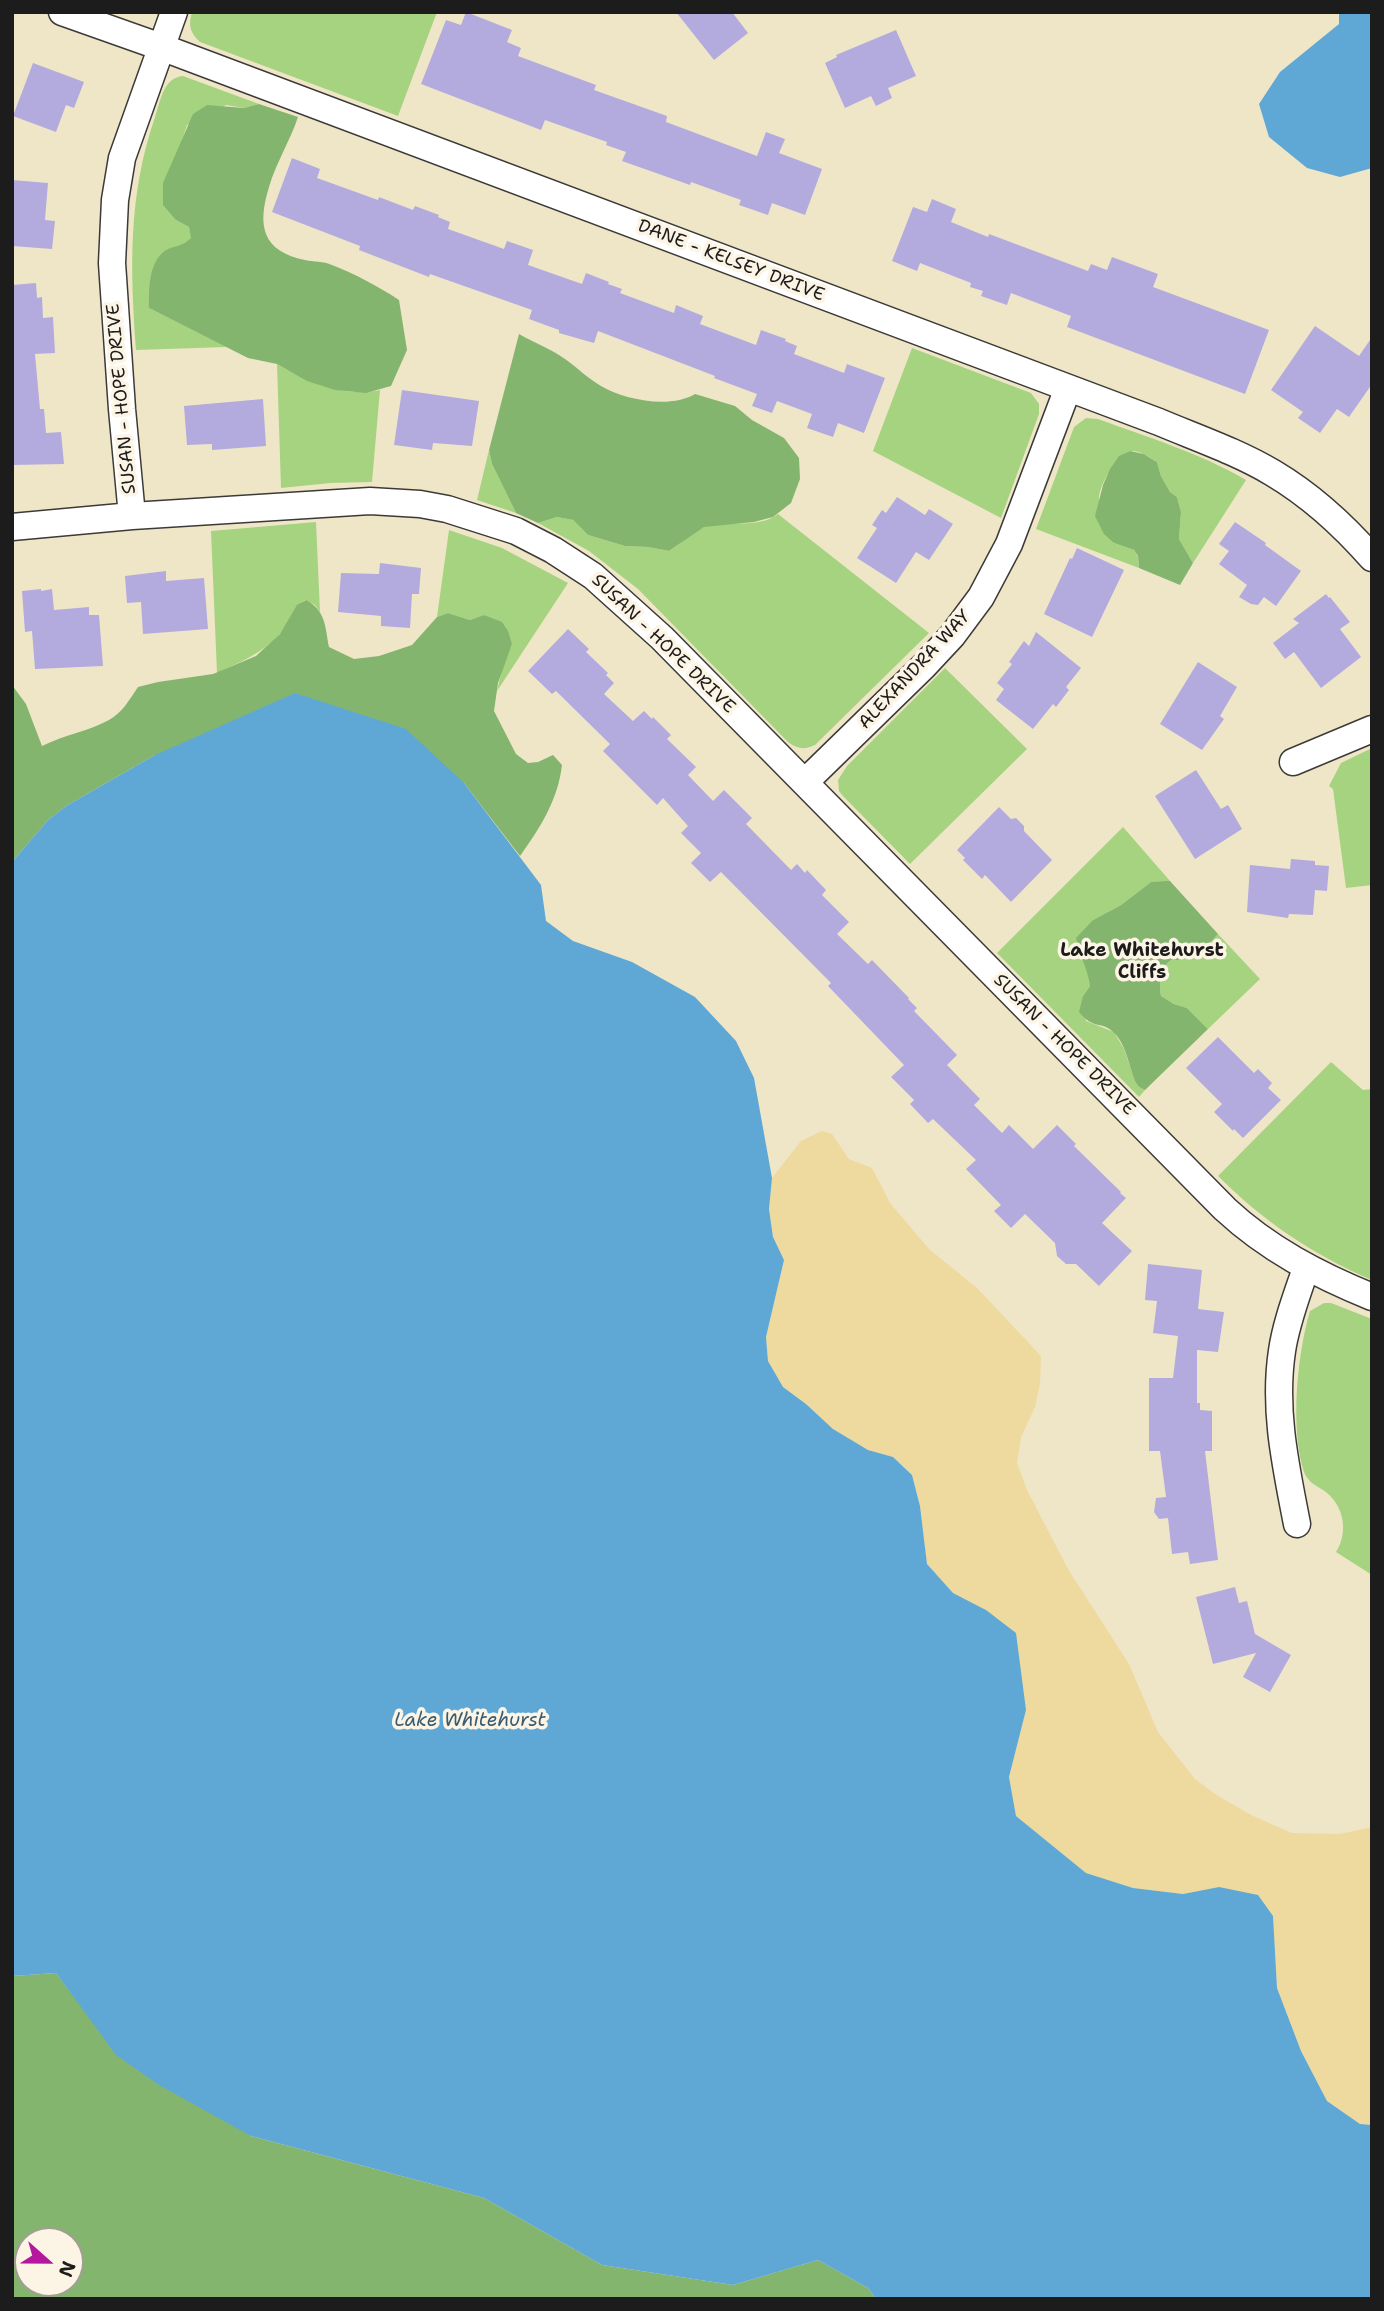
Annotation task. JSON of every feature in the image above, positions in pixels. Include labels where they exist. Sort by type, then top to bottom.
[{"type":"street","name":"DANE - KELSEY DRIVE","points":[[62,12],[1194,436],[1272,473],[1311,499],[1372,558]]},
{"type":"street","name":"SUSAN - HOPE DRIVE","points":[[174,12],[122,159],[113,227],[114,300],[132,516],[370,501],[421,504],[447,509],[516,531],[575,564],[610,590],[662,638],[1225,1209],[1261,1239],[1306,1268],[1372,1297]]},
{"type":"street","name":"ALEXANDRA WAY","points":[[805,782],[924,666],[952,636],[981,597],[1002,562],[1068,388]]},
{"type":"street","points":[[12,527],[132,516]]},
{"type":"street","points":[[1293,762],[1372,729]]},
{"type":"street","points":[[1297,1524],[1281,1443],[1278,1395],[1286,1328],[1306,1268]]},
{"type":"green space","points":[[192,12],[437,12],[398,116],[200,42],[191,28]]},
{"type":"green space","points":[[183,76],[259,104],[244,108],[226,105],[187,125],[179,149],[176,220],[189,227],[192,238],[181,246],[166,250],[149,308],[227,347],[136,350],[132,261],[140,175],[146,146],[164,91],[171,81]]},
{"type":"green space","points":[[259,104],[298,117],[275,169],[265,201],[266,235],[280,250],[291,256],[332,265],[399,300],[407,350],[391,386],[366,393],[335,390],[307,381],[277,364],[248,358],[149,308],[151,277],[160,255],[191,238],[189,227],[176,220],[163,205],[163,183],[193,114],[207,105],[244,108]]},
{"type":"green space","points":[[519,334],[557,354],[601,386],[622,395],[661,402],[685,399],[695,394],[735,406],[752,420],[784,438],[799,458],[800,479],[791,503],[773,517],[754,522],[704,527],[669,551],[625,546],[588,535],[573,520],[557,517],[538,523],[516,513],[492,464],[489,450]]},
{"type":"green space","points":[[912,348],[1031,393],[1039,404],[1039,414],[1001,518],[873,451]]},
{"type":"green space","points":[[277,364],[326,387],[352,392],[380,390],[372,482],[281,488]]},
{"type":"green space","points":[[1086,418],[1098,419],[1173,446],[1246,480],[1193,563],[1179,539],[1181,512],[1177,497],[1170,492],[1157,462],[1135,451],[1127,453],[1115,463],[1102,487],[1099,500],[1114,543],[1134,550],[1139,568],[1036,529],[1074,427]]},
{"type":"green space","points":[[489,450],[492,464],[516,513],[477,500]]},
{"type":"green space","points":[[1130,451],[1144,454],[1157,462],[1170,492],[1177,497],[1181,512],[1179,539],[1193,563],[1180,585],[1139,568],[1138,556],[1134,550],[1114,543],[1104,534],[1095,516],[1110,469],[1119,456]]},
{"type":"green space","points":[[778,514],[929,633],[815,745],[804,748],[788,742],[638,589],[589,551],[538,523],[557,517],[573,520],[588,535],[625,546],[669,551],[706,526],[753,523]]},
{"type":"green space","points":[[316,522],[320,612],[315,605],[305,600],[272,642],[250,657],[217,673],[211,531]]},
{"type":"green space","points":[[449,530],[502,548],[568,583],[497,691],[504,661],[512,644],[485,615],[470,620],[448,613],[437,617]]},
{"type":"green space","points":[[306,600],[321,614],[329,647],[354,659],[379,656],[412,645],[437,617],[448,613],[470,620],[484,615],[502,622],[512,644],[498,683],[494,711],[516,754],[528,763],[553,755],[562,765],[557,790],[547,813],[520,856],[464,783],[155,755],[66,806],[48,820],[12,862],[12,685],[26,704],[42,746],[114,717],[138,687],[213,674],[256,656],[280,634],[297,605]]},
{"type":"green space","points":[[945,668],[1027,749],[910,864],[842,795],[838,780],[847,766]]},
{"type":"green space","points":[[1372,748],[1372,885],[1346,888],[1333,789],[1329,786],[1341,763]]},
{"type":"green space","points":[[1123,827],[1170,881],[1151,882],[1121,905],[1093,920],[1078,948],[1089,971],[1090,986],[1083,996],[1086,1021],[1114,1032],[1124,1049],[1136,1083],[1145,1090],[1139,1097],[997,953]]},
{"type":"green space","points":[[1170,881],[1218,934],[1198,954],[1186,959],[1171,960],[1167,964],[1160,980],[1161,996],[1187,1008],[1208,1029],[1145,1090],[1136,1083],[1117,1036],[1108,1028],[1089,1021],[1079,1012],[1083,996],[1090,986],[1076,938],[1093,920],[1121,905],[1151,882]]},
{"type":"green space","points":[[1218,934],[1260,979],[1208,1029],[1187,1008],[1161,996],[1160,980],[1164,967],[1171,960],[1186,959],[1198,954]]},
{"type":"green space","points":[[1331,1062],[1363,1090],[1372,1089],[1372,1280],[1329,1260],[1290,1236],[1253,1208],[1218,1176]]},
{"type":"green space","points":[[1324,1303],[1331,1303],[1372,1319],[1372,1575],[1336,1552],[1343,1527],[1340,1510],[1330,1496],[1308,1478],[1300,1454],[1296,1413],[1305,1329],[1310,1311]]},
{"type":"green space","points":[[56,1973],[78,2002],[251,2136],[484,2198],[602,2265],[733,2285],[818,2260],[868,2288],[876,2299],[12,2299],[12,1976]]},
{"type":"sand","points":[[822,1131],[832,1134],[849,1159],[872,1168],[890,1203],[929,1249],[977,1288],[1041,1356],[1040,1384],[1035,1407],[1021,1437],[1017,1463],[1027,1490],[1068,1569],[1129,1664],[1158,1732],[1195,1779],[1251,1815],[1292,1833],[1340,1834],[1372,1827],[1372,2125],[1360,2124],[1327,2101],[1301,2051],[1277,1988],[1273,1916],[1219,1887],[1183,1894],[1133,1888],[1086,1873],[1016,1816],[1009,1777],[1026,1710],[986,1610],[953,1593],[927,1564],[920,1506],[912,1475],[893,1457],[868,1450],[833,1429],[783,1387],[768,1361],[766,1337],[784,1260],[773,1238],[769,1209],[772,1178],[801,1141]]},
{"type":"water","points":[[1339,12],[1372,12],[1372,168],[1340,177],[1307,168],[1269,137],[1259,104],[1280,72],[1339,24]]},
{"type":"water","name":"Lake Whitehurst","points":[[295,693],[406,729],[464,783],[541,885],[546,921],[573,941],[632,962],[695,997],[736,1041],[754,1078],[772,1178],[769,1209],[773,1237],[784,1260],[766,1337],[768,1361],[783,1387],[833,1429],[868,1450],[893,1457],[912,1475],[920,1506],[927,1564],[953,1593],[986,1610],[1016,1633],[1026,1710],[1009,1777],[1016,1816],[1086,1873],[1133,1888],[1183,1894],[1219,1887],[1258,1895],[1273,1916],[1277,1988],[1301,2051],[1327,2101],[1360,2124],[1372,2125],[1372,2299],[876,2299],[868,2288],[818,2260],[733,2285],[602,2265],[484,2198],[251,2136],[159,2085],[116,2055],[56,1973],[12,1976],[12,862],[48,820],[66,806],[155,755]]},
{"type":"building","points":[[466,12],[512,30],[507,42],[521,48],[518,56],[596,85],[594,90],[667,116],[666,122],[757,156],[766,132],[785,139],[779,153],[822,169],[805,215],[772,203],[768,215],[739,205],[741,200],[622,161],[626,152],[606,145],[607,142],[545,120],[541,130],[421,84],[446,20],[461,25]]},
{"type":"building","points":[[676,12],[732,12],[748,33],[714,60]]},
{"type":"building","points":[[896,30],[916,76],[888,88],[892,98],[876,106],[871,96],[845,108],[825,63],[837,57],[836,55]]},
{"type":"building","points":[[33,63],[84,82],[74,108],[66,105],[56,132],[13,116]]},
{"type":"building","points":[[292,158],[320,169],[317,178],[378,200],[379,197],[413,210],[415,206],[439,215],[438,217],[450,222],[448,229],[504,249],[507,241],[533,250],[528,265],[582,284],[586,273],[622,289],[620,293],[674,313],[676,305],[703,316],[700,324],[756,345],[761,330],[797,346],[794,354],[844,373],[847,364],[885,378],[864,433],[838,423],[833,437],[807,428],[812,414],[777,401],[772,413],[752,406],[757,394],[714,378],[715,376],[598,331],[594,343],[559,333],[559,330],[529,319],[532,310],[430,274],[429,277],[359,250],[360,246],[272,212]]},
{"type":"building","points":[[12,180],[48,183],[45,220],[55,221],[52,249],[12,246]]},
{"type":"building","points":[[932,199],[956,209],[951,222],[988,237],[989,234],[1088,271],[1091,264],[1107,270],[1112,257],[1158,274],[1153,287],[1269,330],[1245,394],[1067,327],[1071,316],[1011,293],[1007,305],[981,296],[983,291],[970,287],[971,283],[920,263],[917,271],[892,261],[913,207],[927,212]]},
{"type":"building","points":[[36,283],[37,298],[42,297],[43,318],[53,317],[55,353],[35,354],[40,409],[44,409],[46,433],[61,432],[64,464],[12,465],[12,285]]},
{"type":"building","points":[[1315,326],[1359,356],[1372,337],[1372,384],[1349,417],[1337,409],[1320,433],[1298,418],[1303,412],[1271,390]]},
{"type":"building","points":[[402,390],[479,401],[472,446],[433,443],[432,450],[394,445]]},
{"type":"building","points":[[263,399],[266,446],[212,450],[212,444],[187,445],[184,406]]},
{"type":"building","points":[[897,497],[925,515],[929,509],[953,524],[929,560],[916,552],[896,583],[857,558],[877,528],[872,525],[882,510],[886,513]]},
{"type":"building","points":[[1235,522],[1301,571],[1276,606],[1264,597],[1258,605],[1239,597],[1247,585],[1219,564],[1229,551],[1219,544]]},
{"type":"building","points":[[1077,548],[1124,570],[1092,637],[1044,614]]},
{"type":"building","points":[[380,563],[421,568],[419,594],[412,594],[410,628],[381,626],[381,616],[338,612],[341,573],[379,574]]},
{"type":"building","points":[[166,571],[166,581],[204,578],[208,629],[143,634],[141,602],[127,603],[125,576]]},
{"type":"building","points":[[52,589],[54,610],[89,607],[89,615],[99,615],[103,666],[35,669],[32,631],[25,632],[22,591]]},
{"type":"building","points":[[1326,594],[1350,622],[1340,629],[1361,657],[1321,688],[1294,652],[1285,659],[1273,643],[1299,623],[1293,619]]},
{"type":"building","points":[[568,629],[589,649],[586,652],[608,673],[606,675],[614,683],[604,694],[633,721],[644,711],[652,719],[653,717],[671,735],[667,739],[696,767],[688,775],[713,801],[724,790],[752,818],[746,824],[791,870],[797,864],[805,873],[807,870],[826,890],[822,895],[849,922],[837,934],[868,964],[872,960],[909,998],[917,1008],[914,1011],[957,1055],[947,1065],[980,1099],[974,1105],[1002,1133],[1009,1125],[1033,1149],[1057,1125],[1126,1198],[1102,1223],[1132,1251],[1099,1286],[1076,1264],[1066,1264],[1057,1256],[1055,1243],[1025,1214],[1011,1228],[994,1211],[1001,1205],[966,1169],[976,1160],[933,1119],[928,1123],[910,1104],[914,1100],[891,1077],[904,1065],[828,986],[831,983],[721,872],[710,882],[691,863],[701,853],[681,833],[688,826],[663,798],[657,805],[603,751],[610,744],[556,691],[552,694],[528,671]]},
{"type":"building","points":[[1036,632],[1081,668],[1066,687],[1069,690],[1056,707],[1053,704],[1033,729],[996,700],[1004,689],[997,683],[1012,664],[1009,662],[1024,641],[1029,646]]},
{"type":"building","points":[[1198,662],[1237,687],[1220,716],[1224,719],[1202,750],[1160,724]]},
{"type":"building","points":[[1196,770],[1221,809],[1228,805],[1242,829],[1195,859],[1155,796]]},
{"type":"building","points":[[999,807],[1011,819],[1016,818],[1024,826],[1024,831],[1052,860],[1011,902],[985,875],[982,879],[957,850]]},
{"type":"building","points":[[1291,859],[1315,861],[1315,865],[1329,866],[1327,891],[1315,890],[1313,915],[1289,914],[1288,918],[1247,912],[1250,865],[1290,869]]},
{"type":"building","points":[[1218,1037],[1254,1073],[1258,1069],[1272,1083],[1268,1088],[1281,1100],[1243,1138],[1214,1112],[1222,1104],[1186,1068]]},
{"type":"building","points":[[1148,1264],[1202,1270],[1198,1309],[1224,1312],[1218,1352],[1197,1350],[1197,1403],[1200,1403],[1200,1410],[1212,1411],[1212,1451],[1205,1451],[1218,1560],[1190,1564],[1188,1552],[1172,1554],[1168,1518],[1159,1519],[1154,1512],[1156,1498],[1166,1497],[1160,1451],[1149,1451],[1149,1378],[1173,1378],[1178,1336],[1153,1333],[1157,1301],[1145,1300]]},
{"type":"building","points":[[1235,1587],[1239,1603],[1247,1601],[1255,1634],[1291,1655],[1270,1692],[1243,1677],[1256,1653],[1213,1664],[1196,1597]]},
{"type":"district","name":"Lake Whitehurst Cliffs","points":[[1142,962]]}]
